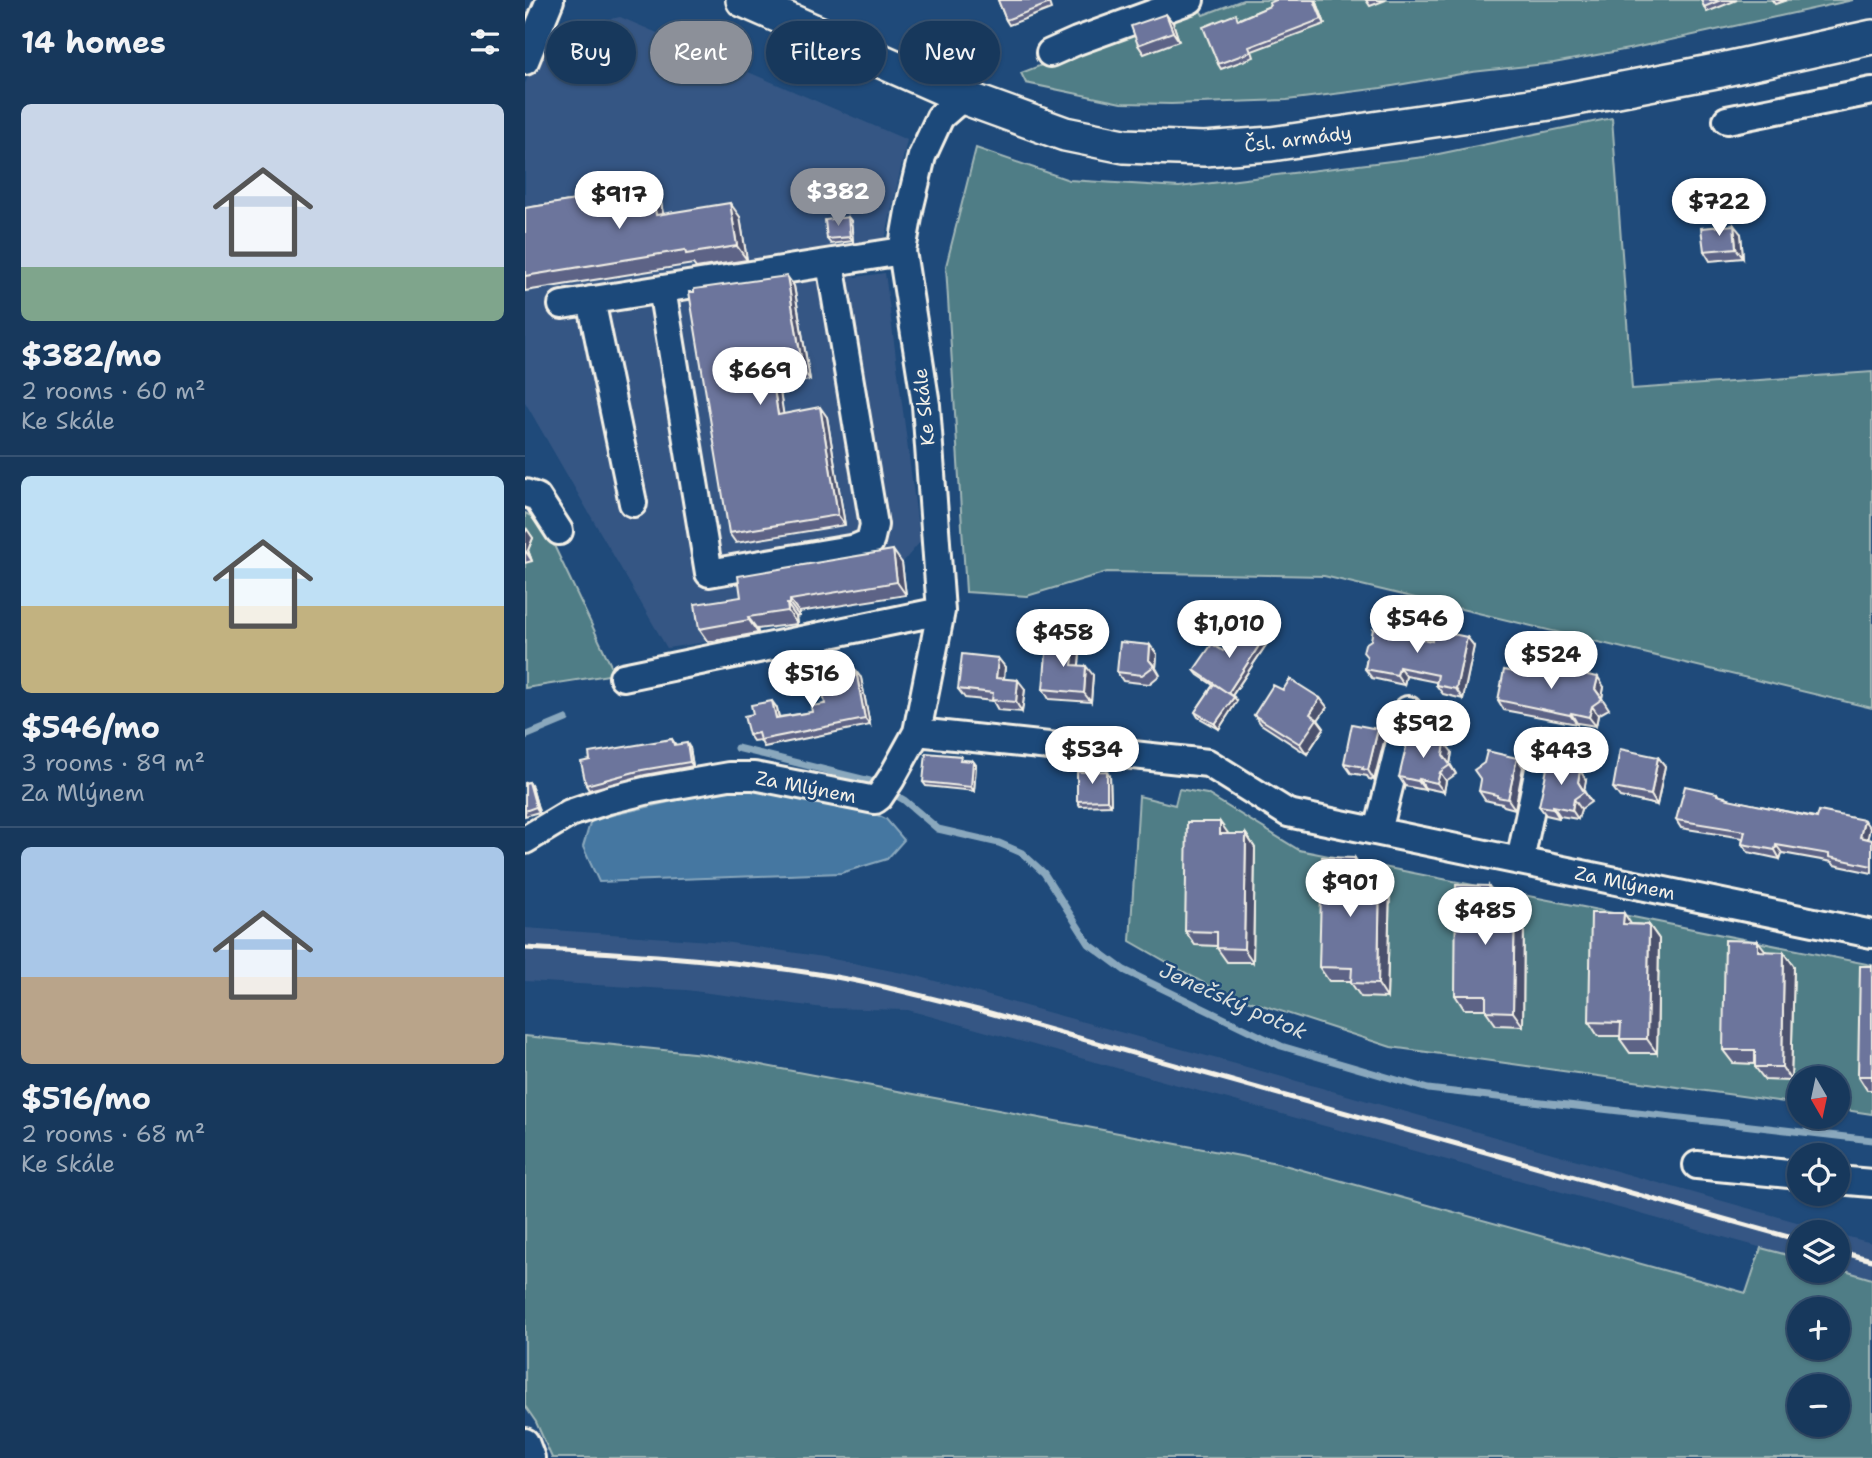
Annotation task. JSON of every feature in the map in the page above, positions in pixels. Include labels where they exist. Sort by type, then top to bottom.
[{"type":"main road","name":"Čsl. armády","points":[[743,0],[963,97],[1065,134],[1124,146],[1204,149],[1271,144],[1550,103],[1872,37]]},
{"type":"street","points":[[525,61],[550,0]]},
{"type":"street","points":[[1050,53],[1190,0]]},
{"type":"street","points":[[1727,120],[1872,91]]},
{"type":"street","name":"Ke Skále","points":[[917,732],[941,611],[926,405],[902,251],[922,156],[940,117],[963,97]]},
{"type":"street","points":[[562,305],[902,251]]},
{"type":"street","points":[[662,289],[709,573],[856,548],[870,542],[874,526],[830,263]]},
{"type":"street","points":[[591,300],[633,503]]},
{"type":"street","points":[[525,493],[537,497],[559,531]]},
{"type":"street","points":[[623,677],[941,611]]},
{"type":"street","points":[[1378,831],[1408,710]]},
{"type":"street","name":"Za Mlýnem","points":[[525,840],[570,813],[608,800],[729,776],[754,776],[875,800],[885,788],[917,732],[1208,763],[1288,813],[1872,934]]},
{"type":"street","points":[[1520,861],[1545,740]]},
{"type":"street","points":[[1697,1165],[1787,1174]]},
{"type":"street","points":[[1850,1181],[1872,1183]]},
{"type":"street","points":[[525,1442],[531,1458]]},
{"type":"shaded area","points":[[620,17],[629,21],[601,21]]},
{"type":"shaded area","points":[[636,24],[650,30],[650,84],[752,84],[752,74],[766,80],[766,84],[776,84],[907,140],[885,240],[850,246],[856,277],[885,273],[920,542],[902,563],[906,595],[799,612],[796,617],[797,624],[758,629],[758,634],[667,648],[525,402],[525,84],[545,33],[546,84],[636,84]]},
{"type":"shaded area","points":[[734,787],[871,812],[886,819],[904,840],[887,859],[841,873],[599,882],[583,847],[591,820]]},
{"type":"shaded area","points":[[525,928],[724,942],[823,957],[917,976],[1789,1220],[1787,1220],[1787,1255],[908,1010],[824,1008],[686,990],[525,981]]},
{"type":"shaded area","points":[[1850,1237],[1872,1243],[1872,1279],[1850,1273]]},
{"type":"green space","points":[[1243,0],[1853,0],[1554,63],[1472,72],[1381,88],[1287,100],[1121,103],[1026,83],[1021,73],[1197,5],[1203,15]]},
{"type":"green space","points":[[1612,118],[1632,389],[1872,372],[1872,708],[1324,576],[1107,572],[1027,596],[966,592],[946,266],[976,148],[1069,180],[1179,187],[1424,157]]},
{"type":"green space","points":[[525,513],[531,516],[551,539],[615,674],[525,688]]},
{"type":"green space","points":[[1179,789],[1207,794],[1299,850],[1872,965],[1872,1114],[1850,1111],[1850,1066],[1787,1066],[1787,1102],[1391,1047],[1216,990],[1130,941],[1139,796],[1175,805]]},
{"type":"green space","points":[[525,1036],[703,1054],[1277,1163],[1746,1293],[1761,1248],[1787,1255],[1787,1283],[1850,1283],[1850,1273],[1872,1279],[1872,1458],[552,1458],[536,1422],[525,1406]]},
{"type":"building","points":[[998,0],[1047,0],[1048,4],[1006,20]]},
{"type":"building","points":[[1276,0],[1314,0],[1322,19],[1249,47],[1251,52],[1218,64],[1203,27],[1236,14],[1238,20],[1270,6],[1269,3]]},
{"type":"building","points":[[1701,0],[1721,0],[1704,7]]},
{"type":"building","points":[[1166,14],[1173,32],[1138,45],[1131,26]]},
{"type":"building","points":[[651,188],[656,215],[730,203],[737,246],[686,254],[685,250],[525,276],[525,208]]},
{"type":"building","points":[[848,217],[850,237],[827,239],[825,220]]},
{"type":"building","points":[[1734,225],[1736,248],[1704,251],[1701,228]]},
{"type":"building","points":[[787,276],[803,370],[772,376],[778,415],[820,407],[838,515],[729,533],[689,292],[694,292],[694,289]]},
{"type":"building","points":[[893,550],[897,582],[790,600],[790,604],[787,604],[788,611],[699,629],[695,604],[741,597],[738,576]]},
{"type":"building","points":[[1240,626],[1262,641],[1228,693],[1194,670],[1212,644],[1223,651]]},
{"type":"building","points":[[1373,629],[1432,641],[1434,630],[1467,637],[1456,689],[1436,685],[1438,675],[1399,667],[1397,675],[1365,669],[1367,657],[1363,652],[1365,644],[1371,640]]},
{"type":"building","points":[[1047,642],[1074,644],[1072,665],[1086,666],[1084,693],[1043,689]]},
{"type":"building","points":[[1120,642],[1150,645],[1149,660],[1154,666],[1142,675],[1117,672]]},
{"type":"building","points":[[962,654],[998,658],[996,678],[1018,680],[1016,702],[992,700],[993,693],[958,689]]},
{"type":"building","points":[[1538,668],[1598,677],[1595,689],[1602,699],[1592,706],[1589,717],[1498,700],[1504,670],[1536,676]]},
{"type":"building","points":[[856,671],[865,719],[760,740],[758,733],[749,735],[744,716],[753,714],[751,705],[772,701],[776,718],[812,712],[811,706],[825,704],[820,677]]},
{"type":"building","points":[[1290,679],[1320,698],[1310,714],[1317,719],[1300,744],[1254,715],[1273,685],[1283,690]]},
{"type":"building","points":[[1214,684],[1234,697],[1215,724],[1195,712]]},
{"type":"building","points":[[1352,724],[1378,729],[1368,770],[1344,763]]},
{"type":"building","points":[[1409,735],[1445,743],[1443,755],[1450,765],[1440,772],[1437,783],[1399,777]]},
{"type":"building","points":[[672,739],[674,745],[687,743],[690,762],[642,770],[586,785],[581,762],[590,760],[589,753]]},
{"type":"building","points":[[1620,749],[1658,757],[1651,795],[1613,788]]},
{"type":"building","points":[[1487,751],[1517,758],[1508,799],[1479,791],[1481,780],[1474,770],[1484,763]]},
{"type":"building","points":[[926,753],[961,756],[960,760],[973,761],[971,787],[923,782]]},
{"type":"building","points":[[1548,764],[1580,770],[1578,782],[1584,792],[1574,799],[1572,810],[1539,806]]},
{"type":"building","points":[[1107,771],[1107,800],[1077,801],[1077,772]]},
{"type":"building","points":[[529,782],[536,807],[525,811],[525,783]]},
{"type":"building","points":[[1685,786],[1717,793],[1728,799],[1817,818],[1819,811],[1864,820],[1860,837],[1872,840],[1872,866],[1829,857],[1829,854],[1776,845],[1775,850],[1742,844],[1745,831],[1676,820]]},
{"type":"building","points":[[1187,822],[1220,822],[1220,834],[1246,834],[1244,949],[1217,948],[1217,932],[1185,931]]},
{"type":"building","points":[[1322,857],[1355,858],[1354,869],[1380,869],[1378,984],[1351,983],[1352,968],[1319,967]]},
{"type":"building","points":[[1456,885],[1489,886],[1489,897],[1515,897],[1513,1012],[1486,1011],[1486,995],[1455,995]]},
{"type":"building","points":[[1591,913],[1624,913],[1623,924],[1649,925],[1647,1039],[1620,1039],[1621,1023],[1589,1022]]},
{"type":"building","points":[[1725,940],[1758,941],[1758,951],[1784,952],[1782,1067],[1755,1067],[1755,1050],[1723,1050]]},
{"type":"building","points":[[1860,966],[1872,966],[1872,1076],[1858,1076]]},
{"type":"waterway","name":"Jenečský potok","points":[[525,736],[566,719]]},
{"type":"waterway","name":"Jenečský potok","points":[[737,748],[870,781],[879,786]]},
{"type":"waterway","name":"Jenečský potok","points":[[890,792],[904,800],[938,829],[999,843],[1022,853],[1044,873],[1089,944],[1124,970],[1281,1046],[1428,1089],[1872,1140]]},
{"type":"railway","points":[[525,948],[709,960],[818,974],[883,987],[990,1013],[1787,1237]]},
{"type":"railway","points":[[1850,1254],[1872,1260]]}]
